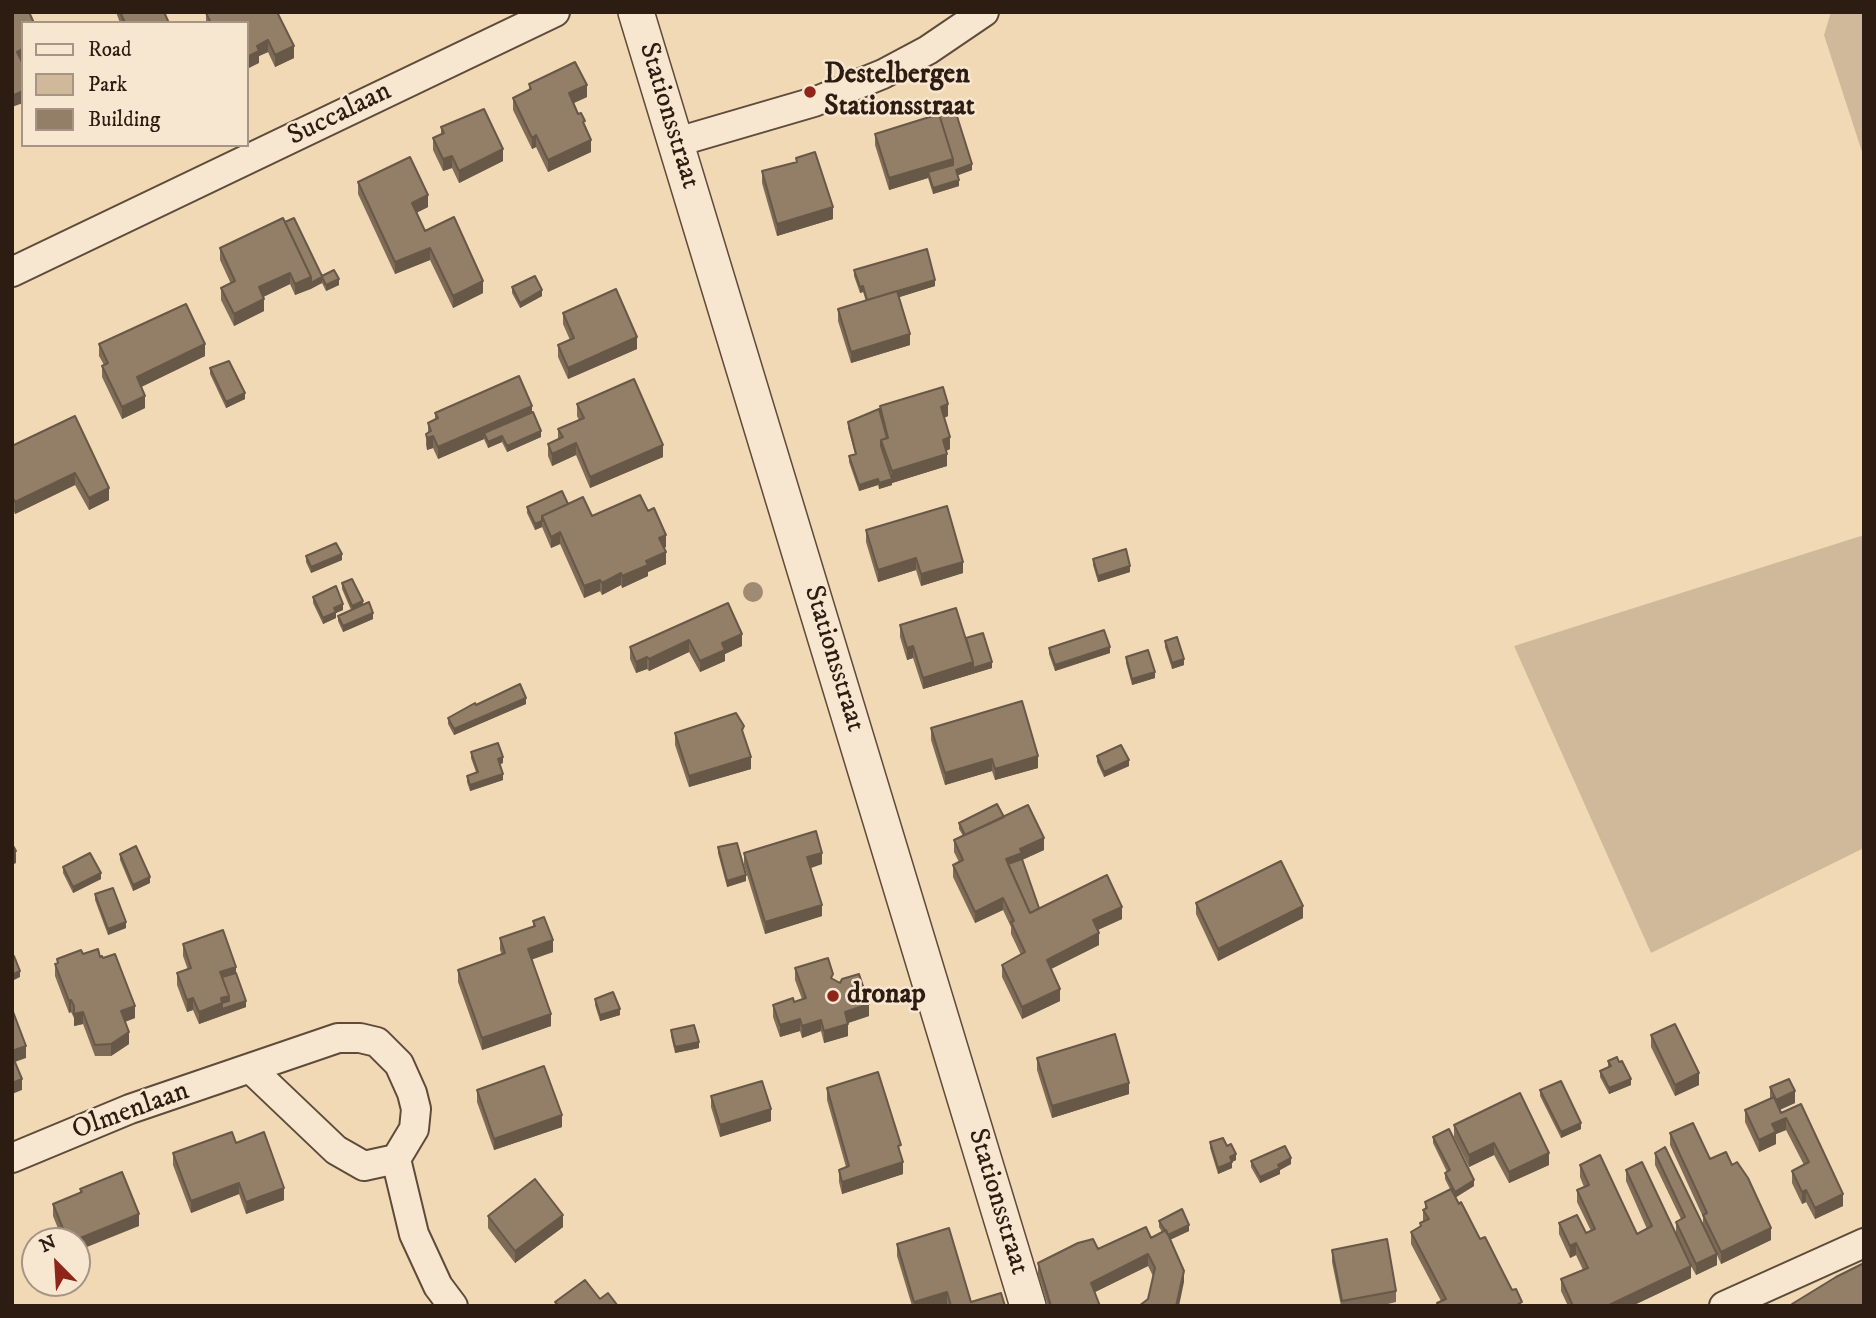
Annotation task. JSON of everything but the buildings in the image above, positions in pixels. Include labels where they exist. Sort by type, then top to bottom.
[{"type":"street","name":"Succalaan","points":[[12,272],[555,12]]},
{"type":"street","name":"Stationsstraat","points":[[636,12],[1028,1306]]},
{"type":"street","points":[[677,142],[814,102],[883,74],[928,50],[984,12]]},
{"type":"street","name":"Olmenlaan","points":[[12,1158],[130,1109],[338,1038],[360,1038],[377,1042],[399,1064],[412,1093],[416,1109],[414,1129],[396,1159]]},
{"type":"street","points":[[251,1069],[336,1150],[364,1166],[396,1159],[414,1234],[438,1286],[453,1306]]},
{"type":"street","points":[[1724,1306],[1864,1243]]},
{"type":"green space","points":[[1831,12],[1864,12],[1864,158],[1824,35]]},
{"type":"green space","points":[[1864,535],[1864,848],[1651,953],[1514,646]]},
{"type":"place","name":"Destelbergen Stationsstraat","points":[[810,92]]},
{"type":"place","name":"dronap","points":[[833,996]]}]
